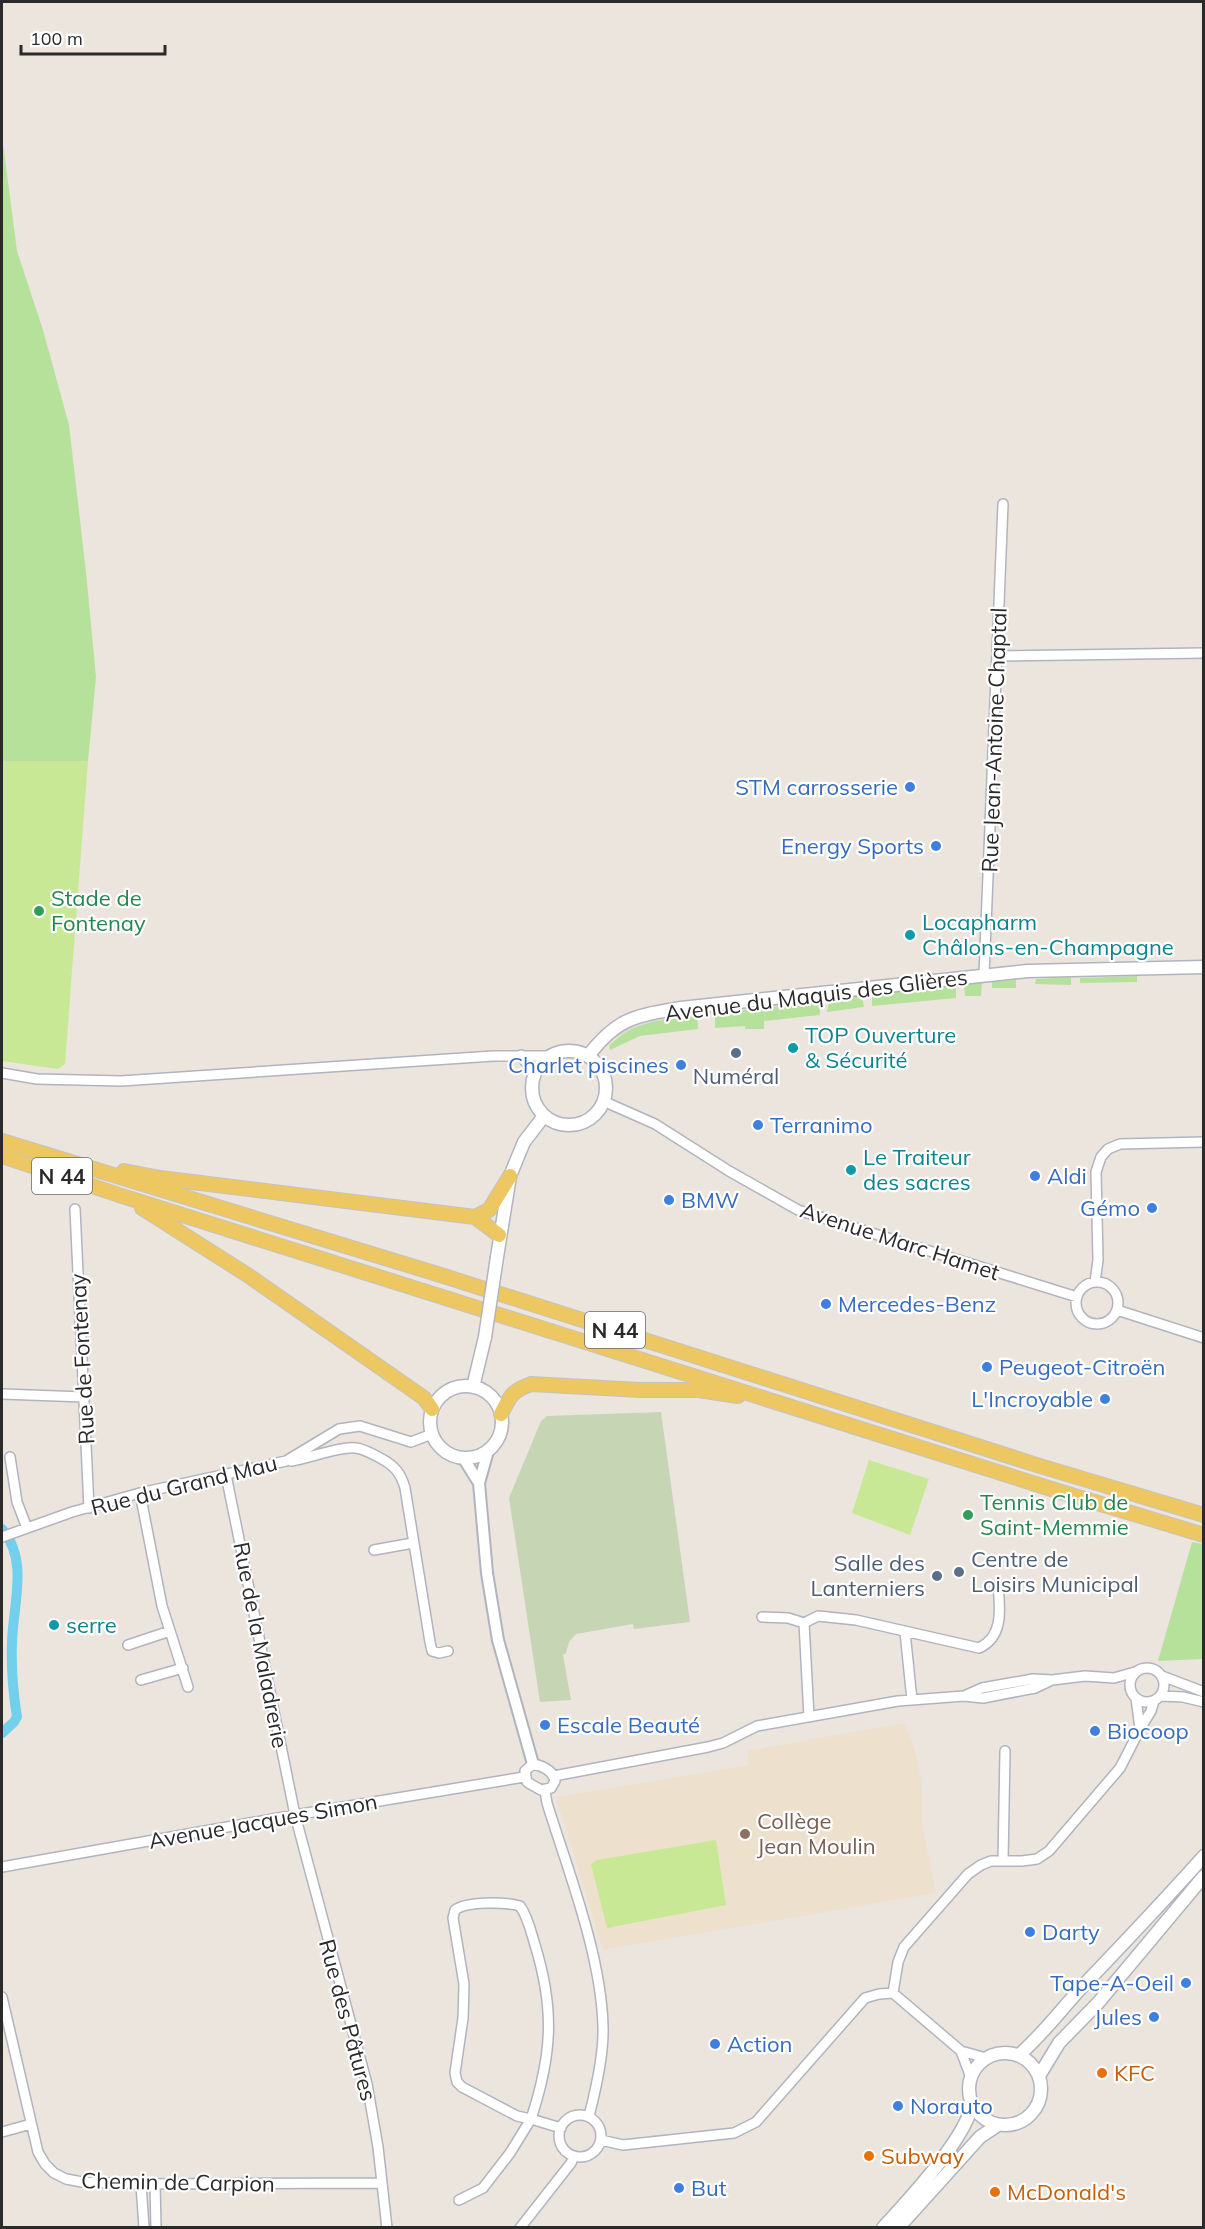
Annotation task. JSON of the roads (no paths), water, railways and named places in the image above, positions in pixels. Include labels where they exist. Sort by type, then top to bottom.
[{"type":"main road","name":"Avenue du Maquis des Glières","points":[[588,1056],[604,1036],[624,1022],[646,1014],[1027,971],[1203,967]]},
{"type":"main road","points":[[568,1050],[588,1056],[602,1071],[606,1091],[597,1111],[588,1119],[577,1124],[566,1125],[544,1116],[532,1096],[531,1085],[534,1074],[542,1061],[548,1056],[568,1050]]},
{"type":"main road","points":[[475,1217],[489,1210],[510,1176],[524,1142],[544,1116]]},
{"type":"main road","name":"N 44","points":[[2,1141],[447,1277],[1040,1466],[1203,1515]]},
{"type":"main road","name":"N 44","points":[[2,1156],[122,1196],[1203,1535]]},
{"type":"main road","points":[[54,1158],[160,1178],[475,1217],[500,1235]]},
{"type":"main road","points":[[473,1387],[485,1337],[510,1176]]},
{"type":"main road","points":[[122,1196],[249,1276],[424,1398],[432,1409]]},
{"type":"main road","points":[[501,1414],[510,1396],[518,1389],[531,1384],[640,1390],[698,1390],[770,1399]]},
{"type":"main road","points":[[473,1387],[491,1396],[501,1414],[502,1425],[499,1437],[488,1451],[474,1458],[464,1459],[453,1456],[436,1444],[430,1417],[432,1409],[444,1393],[453,1388],[473,1387]]},
{"type":"main road","points":[[1018,2055],[1040,2037],[1079,1990],[1137,1931],[1203,1856]]},
{"type":"main road","points":[[1039,2076],[1059,2043],[1096,2005],[1203,1876]]},
{"type":"main road","points":[[898,2228],[980,2137],[998,2125],[1017,2123],[1034,2111],[1041,2091],[1039,2076],[1031,2064],[1018,2055],[996,2054],[986,2058],[977,2065],[971,2078],[969,2094],[972,2103],[979,2115],[998,2125]]},
{"type":"main road","points":[[883,2228],[962,2131],[970,2114],[972,2103]]},
{"type":"street","name":"Rue Jean-Antoine Chaptal","points":[[984,975],[1003,504]]},
{"type":"street","points":[[998,656],[1203,653]]},
{"type":"street","points":[[2,1073],[37,1079],[121,1081],[521,1055],[548,1056]]},
{"type":"street","points":[[521,1055],[534,1074]]},
{"type":"street","name":"Avenue Marc Hamet","points":[[603,1101],[655,1124],[729,1172],[798,1210],[1077,1297]]},
{"type":"street","points":[[1095,1282],[1098,1260],[1096,1172],[1101,1158],[1108,1149],[1120,1144],[1203,1142]]},
{"type":"street","name":"Rue de Fontenay","points":[[75,1209],[88,1508]]},
{"type":"street","points":[[1095,1282],[1114,1290],[1118,1303],[1117,1310],[1109,1321],[1097,1325],[1084,1320],[1077,1310],[1077,1297],[1084,1287],[1095,1282]]},
{"type":"street","points":[[1117,1310],[1203,1338]]},
{"type":"street","points":[[2,1393],[84,1397]]},
{"type":"street","name":"Rue du Grand Mau","points":[[2,1537],[88,1508],[140,1494],[286,1461],[339,1429],[360,1426],[411,1442],[432,1434]]},
{"type":"street","points":[[286,1461],[309,1459],[348,1448],[358,1448],[396,1469],[403,1480],[432,1651],[439,1653],[448,1651]]},
{"type":"street","points":[[488,1451],[479,1483],[487,1573],[498,1640],[533,1764]]},
{"type":"street","points":[[10,1457],[22,1530]]},
{"type":"street","points":[[464,1459],[479,1483]]},
{"type":"street","name":"Rue de la Maladrerie","points":[[226,1475],[295,1815]]},
{"type":"street","points":[[140,1494],[162,1606],[188,1687]]},
{"type":"street","points":[[374,1550],[413,1543]]},
{"type":"street","points":[[762,1617],[788,1618],[804,1623],[818,1616],[856,1620],[970,1648],[979,1648],[988,1644],[998,1627],[1000,1616],[998,1585]]},
{"type":"street","points":[[804,1623],[809,1717]]},
{"type":"street","points":[[128,1645],[170,1631]]},
{"type":"street","points":[[905,1632],[912,1700]]},
{"type":"street","points":[[141,1680],[183,1668]]},
{"type":"street","points":[[533,1764],[554,1776],[708,1747],[723,1743],[757,1726],[912,1700],[964,1696],[982,1688],[1033,1679],[1052,1680],[1085,1676],[1114,1678],[1147,1668],[1203,1692]]},
{"type":"street","points":[[1136,1672],[1130,1682],[1140,1729]]},
{"type":"street","points":[[893,1993],[898,1962],[904,1947],[968,1874],[991,1861],[1037,1859],[1049,1851],[1114,1776],[1164,1686],[1162,1676]]},
{"type":"street","points":[[1114,1678],[1144,1702],[1157,1698],[1183,1697],[1203,1702]]},
{"type":"street","points":[[1003,1862],[1005,1751]]},
{"type":"street","points":[[533,1764],[527,1768],[524,1777],[529,1784],[545,1791]]},
{"type":"street","points":[[545,1791],[553,1786],[554,1776]]},
{"type":"street","name":"Avenue Jacques Simon","points":[[2,1867],[524,1777]]},
{"type":"street","points":[[545,1791],[597,1980],[603,2027],[596,2089],[589,2116]]},
{"type":"street","name":"Rue des Pâtures","points":[[295,1815],[367,2084],[387,2228]]},
{"type":"street","points":[[459,2200],[483,2188],[510,2153],[531,2119],[540,2090],[549,2042],[547,1993],[525,1913],[520,1906],[510,1904],[462,1905],[454,1910],[453,1918],[464,1984],[463,2018],[455,2073],[457,2082],[462,2087],[517,2116],[531,2119],[561,2128]]},
{"type":"street","points":[[601,2140],[623,2145],[734,2133],[748,2128],[756,2122],[865,1998],[879,1994],[893,1993],[961,2052],[986,2058]]},
{"type":"street","name":"Chemin de Carpion","points":[[2,1997],[41,2158],[60,2176],[82,2182],[141,2184],[382,2182]]},
{"type":"street","points":[[961,2052],[971,2078]]},
{"type":"street","points":[[589,2116],[599,2126],[601,2140],[594,2152],[581,2157],[574,2156],[563,2148],[559,2135],[561,2128],[569,2118],[589,2116]]},
{"type":"street","points":[[2,2132],[31,2124]]},
{"type":"street","points":[[520,2228],[571,2163],[574,2156]]},
{"type":"street","points":[[141,2184],[144,2228]]},
{"type":"street","points":[[155,2184],[156,2228]]},
{"type":"waterway","points":[[2,1529],[15,1555],[18,1583],[12,1651],[17,1717],[2,1733]]},
{"type":"place","name":"STM carrosserie","points":[[910,787]]},
{"type":"place","name":"Energy Sports","points":[[936,846]]},
{"type":"place","name":"Stade de Fontenay","points":[[39,911]]},
{"type":"place","name":"Locapharm Châlons-en-Champagne","points":[[910,935]]},
{"type":"place","name":"TOP Ouverture & Sécurité","points":[[793,1048]]},
{"type":"place","name":"Numéral","points":[[736,1053]]},
{"type":"place","name":"Charlet piscines","points":[[681,1065]]},
{"type":"place","name":"Terranimo","points":[[758,1125]]},
{"type":"place","name":"Le Traiteur des sacres","points":[[851,1170]]},
{"type":"place","name":"Aldi","points":[[1035,1176]]},
{"type":"place","name":"BMW","points":[[669,1200]]},
{"type":"place","name":"Gémo","points":[[1152,1208]]},
{"type":"place","name":"Mercedes-Benz","points":[[826,1304]]},
{"type":"place","name":"Peugeot-Citroën","points":[[987,1367]]},
{"type":"place","name":"L'Incroyable","points":[[1105,1399]]},
{"type":"place","name":"Tennis Club de Saint-Memmie","points":[[968,1515]]},
{"type":"place","name":"Centre de Loisirs Municipal","points":[[959,1572]]},
{"type":"place","name":"Salle des Lanterniers","points":[[937,1576]]},
{"type":"place","name":"serre","points":[[54,1625]]},
{"type":"place","name":"Escale Beauté","points":[[545,1725]]},
{"type":"place","name":"Biocoop","points":[[1095,1731]]},
{"type":"place","name":"Collège Jean Moulin","points":[[745,1834]]},
{"type":"place","name":"Darty","points":[[1030,1932]]},
{"type":"place","name":"Tape-A-Oeil","points":[[1186,1983]]},
{"type":"place","name":"Jules","points":[[1154,2017]]},
{"type":"place","name":"Action","points":[[715,2044]]},
{"type":"place","name":"KFC","points":[[1102,2073]]},
{"type":"place","name":"Norauto","points":[[898,2106]]},
{"type":"place","name":"Subway","points":[[869,2156]]},
{"type":"place","name":"But","points":[[679,2188]]},
{"type":"place","name":"McDonald's","points":[[995,2192]]}]
